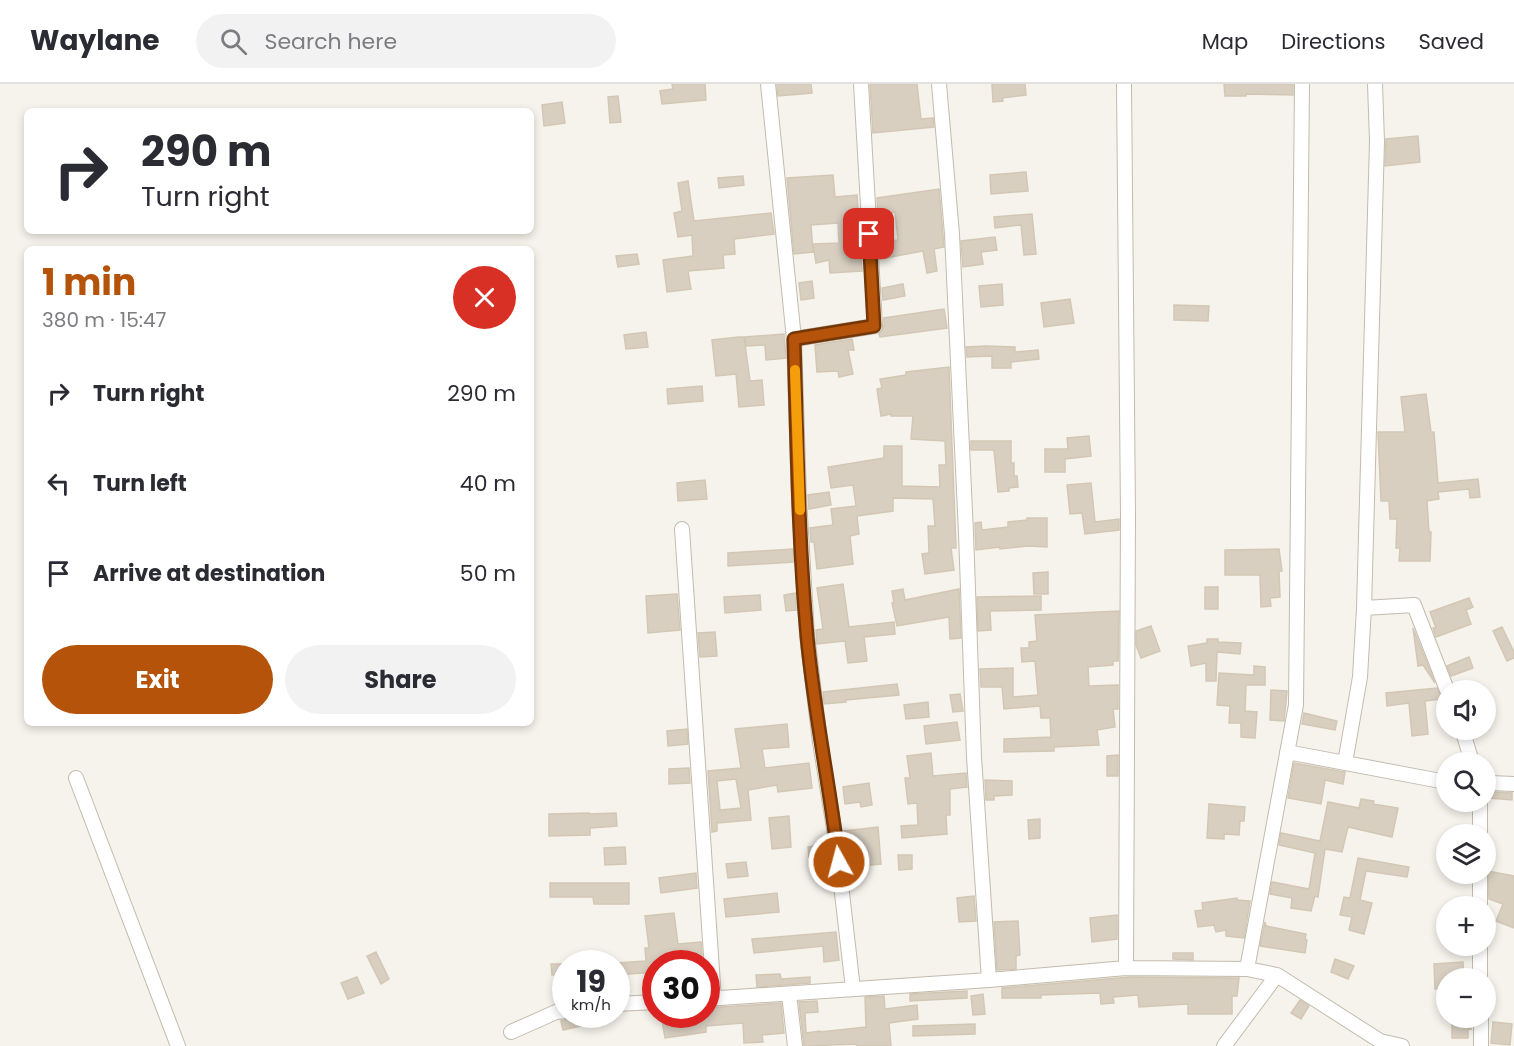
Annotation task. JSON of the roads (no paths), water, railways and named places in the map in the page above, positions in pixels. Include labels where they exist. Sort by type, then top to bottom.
[{"type":"street","points":[[768,84],[794,339],[799,499],[807,635],[820,742],[836,841],[853,989]]},
{"type":"street","points":[[794,339],[874,326],[861,84]]},
{"type":"street","points":[[939,84],[952,234],[974,757],[989,980]]},
{"type":"street","points":[[1124,84],[1128,503],[1126,968]]},
{"type":"street","points":[[1247,969],[1296,705],[1302,84]]},
{"type":"street","points":[[1345,763],[1360,677],[1364,608],[1377,141],[1375,84]]},
{"type":"street","points":[[682,529],[707,950]]},
{"type":"street","points":[[1364,608],[1414,604],[1443,680]]},
{"type":"street","points":[[1287,752],[1436,780]]},
{"type":"street","points":[[76,778],[178,1046]]},
{"type":"street","points":[[1496,783],[1514,784]]},
{"type":"street","points":[[720,998],[1126,968],[1247,969],[1277,975],[1380,1041],[1402,1046]]},
{"type":"street","points":[[1224,1046],[1277,975]]},
{"type":"street","points":[[789,994],[795,1046]]},
{"type":"street","points":[[511,1032],[552,1014]]},
{"type":"street","points":[[1481,1028],[1481,1046]]}]
